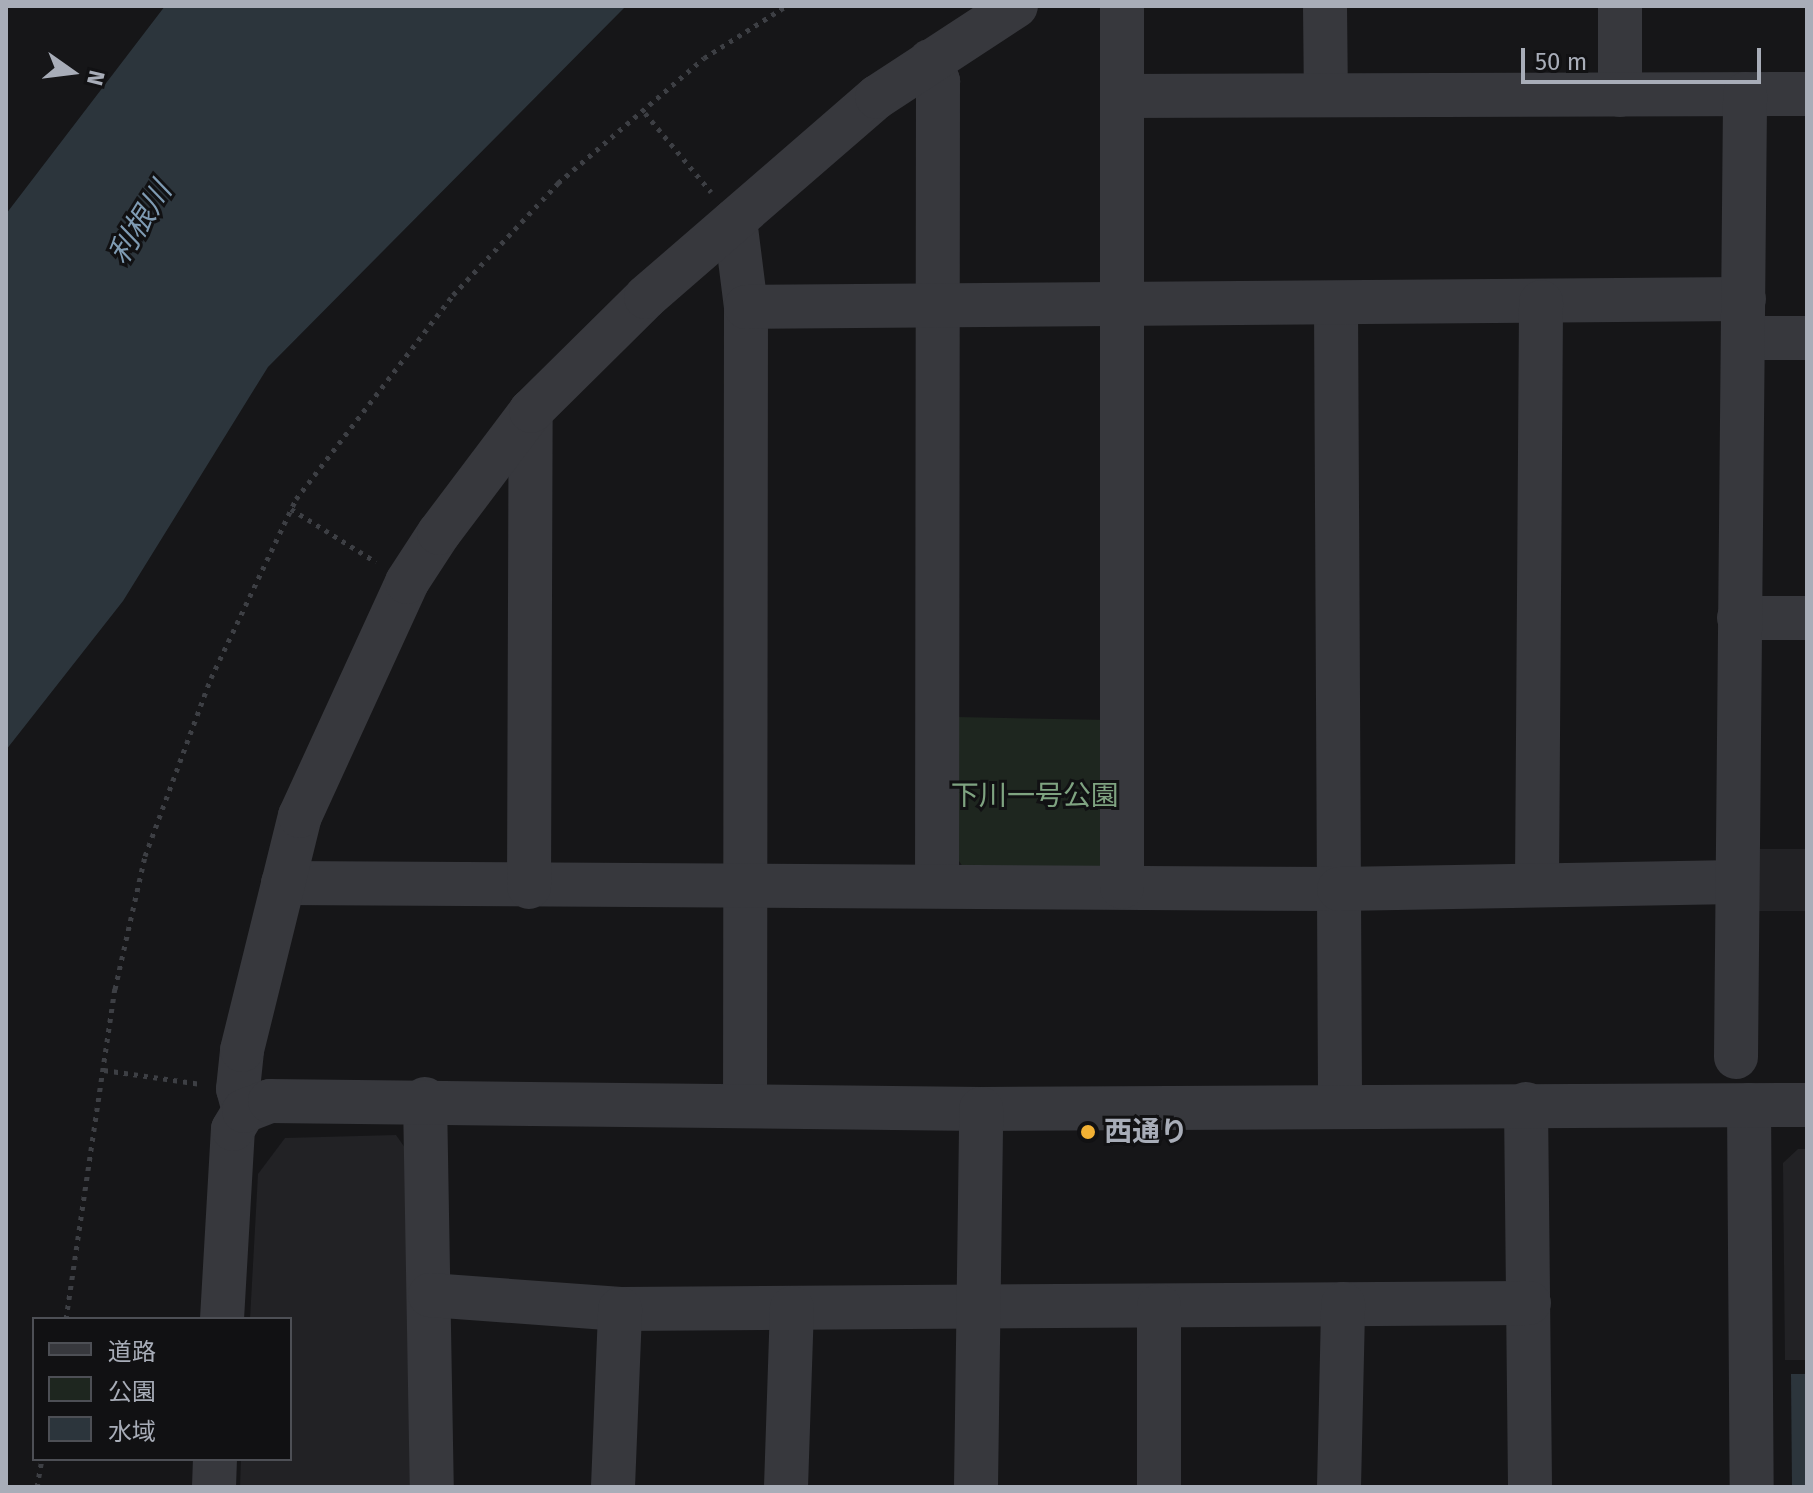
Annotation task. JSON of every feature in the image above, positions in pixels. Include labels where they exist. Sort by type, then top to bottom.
[{"type":"street","points":[[222,1317],[230,1154],[283,883],[300,816],[407,582],[531,411],[735,220],[877,97],[1016,6]]},
{"type":"street","points":[[1122,6],[1125,96],[1122,887]]},
{"type":"street","points":[[1325,6],[1326,95]]},
{"type":"street","points":[[1620,6],[1620,95]]},
{"type":"street","points":[[930,61],[938,81],[937,885]]},
{"type":"street","points":[[1736,1057],[1745,94]]},
{"type":"street","points":[[1125,96],[1807,94]]},
{"type":"street","points":[[735,220],[746,307],[745,1104]]},
{"type":"street","points":[[746,307],[939,302],[1125,308],[1541,302],[1744,318],[1807,338]]},
{"type":"street","points":[[1537,881],[1541,302]]},
{"type":"street","points":[[1336,304],[1340,1106]]},
{"type":"street","points":[[529,887],[531,411]]},
{"type":"street","points":[[1739,618],[1807,618]]},
{"type":"street","points":[[283,883],[529,887],[937,885],[1339,889],[1537,881],[1736,882]]},
{"type":"street","points":[[241,1100],[425,1099],[981,1109],[1807,1105]]},
{"type":"street","points":[[425,1099],[432,1487]]},
{"type":"street","points":[[1526,1104],[1530,1487]]},
{"type":"street","points":[[1749,1105],[1752,1487]]},
{"type":"street","points":[[976,1487],[981,1306],[981,1109]]},
{"type":"street","points":[[430,1295],[620,1309],[1529,1303]]},
{"type":"street","points":[[1339,1487],[1343,1304]]},
{"type":"street","points":[[1159,1306],[1159,1487]]},
{"type":"street","points":[[786,1487],[792,1308]]},
{"type":"street","points":[[613,1487],[620,1309]]},
{"type":"street","points":[[214,1487],[215,1461]]},
{"type":"path","points":[[66,1317],[103,1070],[145,856],[171,774],[291,509],[352,417],[453,295],[558,183],[645,113],[704,58],[786,6]]},
{"type":"path","points":[[645,113],[735,220]]},
{"type":"path","points":[[291,509],[407,582]]},
{"type":"path","points":[[103,1070],[241,1100]]},
{"type":"path","points":[[37,1487],[42,1461]]},
{"type":"shaded area","points":[[1750,849],[1807,849],[1807,911],[1750,911]]},
{"type":"shaded area","points":[[396,1135],[410,1155],[416,1487],[240,1487],[241,1461],[292,1461],[292,1317],[250,1317],[258,1174],[285,1138]]},
{"type":"shaded area","points":[[1798,1149],[1807,1149],[1807,1360],[1785,1360],[1783,1163]]},
{"type":"green space","name":"下川一号公園","points":[[957,717],[1110,720],[1112,855],[1096,871],[966,871],[956,857]]},
{"type":"water","name":"利根川","points":[[165,6],[626,6],[268,367],[123,601],[6,750],[6,214]]},
{"type":"water","points":[[1791,1374],[1807,1374],[1807,1487],[1792,1487]]},
{"type":"place","name":"西通り","points":[[1088,1132]]}]
